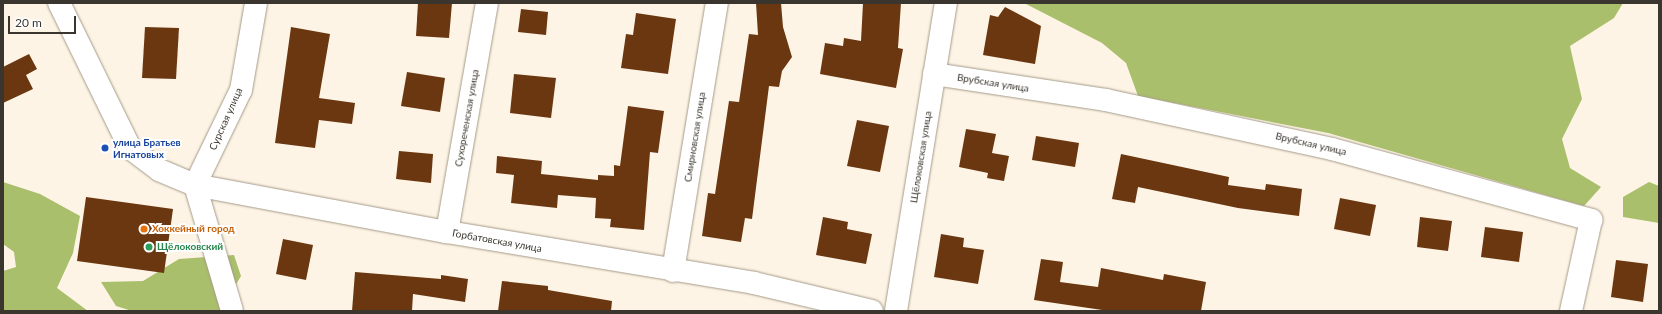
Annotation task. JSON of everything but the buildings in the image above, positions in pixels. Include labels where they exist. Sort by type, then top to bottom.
[{"type":"street","name":"Горбатовская улица","points":[[59,3],[130,148],[159,170],[195,185],[447,232],[673,271],[754,283],[872,311]]},
{"type":"street","name":"Сурская улица","points":[[195,185],[241,90],[256,3]]},
{"type":"street","name":"Сухореченская улица","points":[[447,232],[487,3]]},
{"type":"street","name":"Смирновская улица","points":[[673,271],[717,3]]},
{"type":"street","name":"Щёлоковская улица","points":[[896,311],[946,3]]},
{"type":"street","name":"Врубская улица","points":[[934,74],[1106,100],[1332,149],[1591,220],[1572,311]]},
{"type":"street","points":[[195,185],[232,311]]},
{"type":"green space","points":[[1024,3],[1623,3],[1614,18],[1570,46],[1582,99],[1562,139],[1570,168],[1601,187],[1584,206],[1328,133],[1138,96],[1126,63],[1102,43]]},
{"type":"green space","points":[[3,182],[40,194],[80,216],[73,253],[57,288],[88,311],[3,311],[3,271],[16,267],[14,252],[3,244]]},
{"type":"green space","points":[[1649,182],[1659,186],[1659,223],[1623,217],[1623,197]]},
{"type":"green space","points":[[234,255],[241,276],[220,311],[132,311],[116,306],[101,282],[143,281],[179,259]]},
{"type":"place","name":"улица Братьев Игнатовых","points":[[105,148]]},
{"type":"place","name":"Хоккейный город","points":[[144,229]]},
{"type":"place","name":"Щёлоковский","points":[[149,247]]}]
